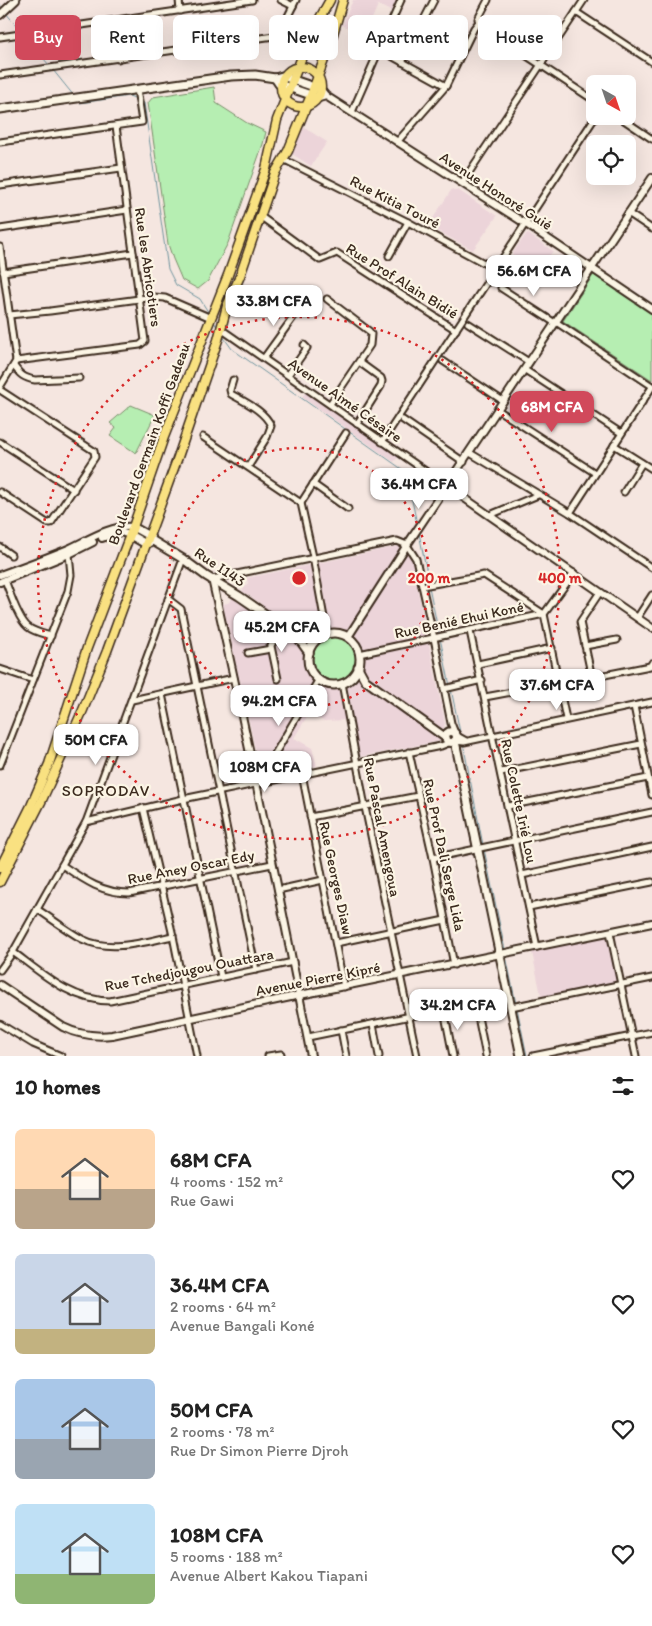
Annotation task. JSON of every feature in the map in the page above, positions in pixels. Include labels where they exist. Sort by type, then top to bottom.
[{"type":"main road","name":"Boulevard Germain Koffi Gadeau","points":[[0,868],[28,813],[49,764],[129,530],[218,303],[266,169],[277,120],[285,99],[287,82],[297,68],[311,34],[330,0]]},
{"type":"main road","name":"Boulevard Germain Koffi Gadeau","points":[[0,882],[41,802],[83,710],[114,633],[206,377],[227,306],[240,276],[275,172],[306,106],[318,93],[318,77],[344,0]]},
{"type":"main road","points":[[297,68],[309,69],[318,77]]},
{"type":"main road","points":[[0,110],[231,76],[255,75],[275,78],[318,93]]},
{"type":"main road","points":[[285,99],[295,106],[306,106]]},
{"type":"main road","name":"Rue I143","points":[[129,530],[205,572],[212,579],[296,635],[317,639]]},
{"type":"main road","points":[[338,633],[348,637],[356,646],[359,654],[358,667],[349,679],[342,683],[334,684],[319,679],[310,668],[309,653],[317,639],[327,634],[338,633]]},
{"type":"main road","name":"Rue I143","points":[[296,635],[309,653]]},
{"type":"main road","points":[[358,667],[365,680],[437,730],[455,738],[521,1056]]},
{"type":"main road","points":[[349,679],[365,680]]},
{"type":"street","points":[[0,14],[16,0]]},
{"type":"street","points":[[179,0],[180,11]]},
{"type":"street","points":[[153,15],[252,0]]},
{"type":"street","points":[[163,52],[274,36],[281,30],[294,3],[280,0]]},
{"type":"street","points":[[394,15],[401,0]]},
{"type":"street","points":[[402,62],[434,0]]},
{"type":"street","points":[[480,15],[488,0]]},
{"type":"street","points":[[462,184],[584,0]]},
{"type":"street","points":[[576,12],[652,62]]},
{"type":"street","points":[[396,142],[446,86],[478,23]]},
{"type":"street","points":[[0,37],[91,24]]},
{"type":"street","points":[[0,75],[111,60]]},
{"type":"street","points":[[352,112],[374,60]]},
{"type":"street","points":[[398,60],[446,86]]},
{"type":"street","points":[[534,60],[586,95]]},
{"type":"street","points":[[0,142],[142,122],[137,89]]},
{"type":"street","name":"Avenue Honoré Guié","points":[[318,93],[352,112],[526,224],[652,309]]},
{"type":"street","points":[[382,442],[590,125]]},
{"type":"street","points":[[631,125],[652,139]]},
{"type":"street","name":"Rue les Abricotiers","points":[[15,363],[142,344],[145,339],[116,126]]},
{"type":"street","name":"Rue Kitia Touré","points":[[282,160],[408,222],[495,269]]},
{"type":"street","points":[[0,185],[122,168]]},
{"type":"street","points":[[348,637],[407,545],[652,178]]},
{"type":"street","points":[[0,229],[127,210]]},
{"type":"street","points":[[628,213],[652,229]]},
{"type":"street","name":"Rue Prof Alain Bidié","points":[[260,216],[320,260],[337,253],[456,330]]},
{"type":"street","points":[[390,256],[408,222]]},
{"type":"street","points":[[0,247],[15,363],[24,378],[34,380],[79,378]]},
{"type":"street","points":[[3,272],[133,253]]},
{"type":"street","points":[[501,288],[556,322],[652,387],[570,513]]},
{"type":"street","points":[[9,315],[154,297],[165,298],[211,318]]},
{"type":"street","points":[[327,299],[371,334],[370,345],[330,404]]},
{"type":"street","points":[[264,358],[300,308]]},
{"type":"street","points":[[468,323],[530,362]]},
{"type":"street","name":"Avenue Aimé Césaire","points":[[221,329],[652,628]]},
{"type":"street","points":[[288,374],[307,348],[304,345]]},
{"type":"street","points":[[442,361],[503,401]]},
{"type":"street","points":[[357,424],[381,386],[382,381],[359,362]]},
{"type":"street","points":[[0,492],[49,524],[54,521],[94,460],[94,451],[0,389],[15,363]]},
{"type":"street","points":[[525,370],[622,433]]},
{"type":"street","points":[[233,380],[230,390],[231,394],[267,418],[271,426],[267,437],[248,468]]},
{"type":"street","points":[[498,410],[595,473]]},
{"type":"street","points":[[403,420],[464,462]]},
{"type":"street","points":[[301,504],[346,433]]},
{"type":"street","points":[[203,437],[301,504],[327,634]]},
{"type":"street","points":[[0,442],[74,490]]},
{"type":"street","points":[[614,445],[652,469]]},
{"type":"street","points":[[470,453],[570,513],[652,568]]},
{"type":"street","points":[[624,492],[642,463]]},
{"type":"street","points":[[314,484],[348,509]]},
{"type":"street","points":[[490,515],[538,495]]},
{"type":"street","points":[[2,579],[104,532],[118,528],[129,530]]},
{"type":"street","points":[[2,579],[69,554],[107,536],[129,530]]},
{"type":"street","points":[[311,1056],[300,995],[212,579],[397,541],[407,545],[416,559],[455,738]]},
{"type":"street","points":[[0,765],[71,581],[69,554],[74,546]]},
{"type":"street","points":[[0,547],[11,555]]},
{"type":"street","points":[[0,970],[86,822],[183,559]]},
{"type":"street","name":"Rue Benié Ehui Koné","points":[[359,654],[544,614],[574,573]]},
{"type":"street","points":[[422,586],[484,575],[544,614],[552,648],[557,684],[566,719]]},
{"type":"street","points":[[2,579],[20,616],[30,629],[51,636]]},
{"type":"street","points":[[592,678],[580,622],[600,592]]},
{"type":"street","points":[[637,618],[652,595]]},
{"type":"street","points":[[168,599],[181,609],[256,970]]},
{"type":"street","points":[[278,679],[271,649],[272,642],[281,626]]},
{"type":"street","name":"Rue Colette Irié Lou","points":[[470,631],[482,680],[536,947]]},
{"type":"street","points":[[585,646],[617,640]]},
{"type":"street","points":[[478,664],[552,648]]},
{"type":"street","points":[[248,653],[271,649]]},
{"type":"street","points":[[485,697],[592,678],[650,666],[652,663]]},
{"type":"street","points":[[0,669],[33,680]]},
{"type":"street","points":[[132,700],[234,678]]},
{"type":"street","points":[[256,784],[319,679]]},
{"type":"street","points":[[444,689],[482,680]]},
{"type":"street","name":"Rue Pascal Amengoua","points":[[342,683],[365,807],[417,1056]]},
{"type":"street","points":[[162,694],[221,977]]},
{"type":"street","points":[[86,822],[356,762],[441,746],[455,738],[493,735],[652,702]]},
{"type":"street","points":[[634,706],[652,795]]},
{"type":"street","points":[[501,772],[641,744]]},
{"type":"street","name":"Rue Prof Dali Serge Lida","points":[[409,752],[433,858],[454,965]]},
{"type":"street","name":"Rue Georges Diaw","points":[[302,774],[344,987]]},
{"type":"street","points":[[508,806],[648,778]]},
{"type":"street","points":[[310,817],[418,796]]},
{"type":"street","points":[[143,808],[173,936],[197,1056]]},
{"type":"street","points":[[433,858],[652,812]]},
{"type":"street","points":[[522,875],[652,847]]},
{"type":"street","name":"Rue Aney Oscar Edy","points":[[62,865],[91,884],[113,892],[129,893],[272,864]]},
{"type":"street","points":[[278,890],[323,880]]},
{"type":"street","points":[[528,907],[652,882]]},
{"type":"street","points":[[37,909],[82,939],[99,944],[123,946],[173,936]]},
{"type":"street","points":[[336,943],[445,920]]},
{"type":"street","name":"Avenue Pierre Kipré","points":[[0,985],[63,1027],[81,1035],[112,1036],[300,995],[652,923]]},
{"type":"street","points":[[610,932],[636,1056]]},
{"type":"street","name":"Rue Tchedjougou Ouattara","points":[[12,952],[77,996],[110,1001],[293,962]]},
{"type":"street","points":[[511,1007],[652,978]]},
{"type":"street","points":[[308,1037],[509,996]]},
{"type":"street","points":[[475,1002],[486,1056]]},
{"type":"street","points":[[444,1010],[453,1056]]},
{"type":"street","points":[[0,1024],[38,1047],[62,1056]]},
{"type":"street","points":[[373,1024],[380,1056]]},
{"type":"street","points":[[341,1030],[346,1056]]},
{"type":"street","points":[[533,1056],[652,1032]]},
{"type":"street","points":[[268,1056],[280,1054]]},
{"type":"shaded area","points":[[353,0],[396,0],[391,11],[378,5],[374,15],[348,15],[348,28],[342,25]]},
{"type":"shaded area","points":[[300,125],[327,142],[311,166],[289,152]]},
{"type":"shaded area","points":[[452,189],[458,190],[497,216],[473,250],[428,226]]},
{"type":"shaded area","points":[[527,233],[553,251],[538,272],[512,254]]},
{"type":"shaded area","points":[[306,392],[398,457],[394,462],[302,397]]},
{"type":"shaded area","points":[[399,546],[411,556],[445,723],[440,741],[354,758],[346,720],[324,721],[308,715],[294,738],[312,748],[317,766],[272,775],[260,771],[223,604],[228,603],[233,598],[255,611],[263,605],[242,591],[248,583],[247,578]]},
{"type":"shaded area","points":[[608,935],[618,983],[542,1000],[532,952]]},
{"type":"green space","points":[[214,87],[216,103],[247,123],[266,132],[228,243],[208,281],[198,289],[182,280],[168,244],[148,103],[153,97]]},
{"type":"green space","points":[[594,274],[652,313],[652,380],[563,321]]},
{"type":"green space","points":[[131,405],[155,415],[136,453],[110,436],[116,428],[110,423]]},
{"type":"green space","points":[[335,637],[347,641],[353,647],[357,659],[353,671],[347,677],[335,681],[323,677],[317,671],[313,659],[317,647],[323,641]]},
{"type":"waterway","points":[[0,5],[3,9]]},
{"type":"waterway","points":[[5,12],[15,24]]},
{"type":"waterway","points":[[45,60],[49,65]]},
{"type":"waterway","points":[[53,70],[74,96]]},
{"type":"waterway","points":[[78,101],[80,103],[129,96],[137,99]]},
{"type":"waterway","points":[[141,101],[144,103],[168,269],[176,285],[200,299],[210,315]]},
{"type":"waterway","points":[[213,320],[217,327]]},
{"type":"waterway","points":[[222,335],[232,349],[406,472],[417,524]]},
{"type":"waterway","points":[[419,533],[429,583]]},
{"type":"waterway","points":[[429,587],[439,634]]},
{"type":"waterway","points":[[440,638],[450,686]]},
{"type":"waterway","points":[[451,689],[461,737]]},
{"type":"waterway","points":[[463,743],[483,845]]},
{"type":"waterway","points":[[484,849],[505,950]]},
{"type":"waterway","points":[[506,956],[516,1004]]},
{"type":"waterway","points":[[517,1008],[527,1056]]},
{"type":"district","name":"SOPRODAV","points":[[106,790]]}]
